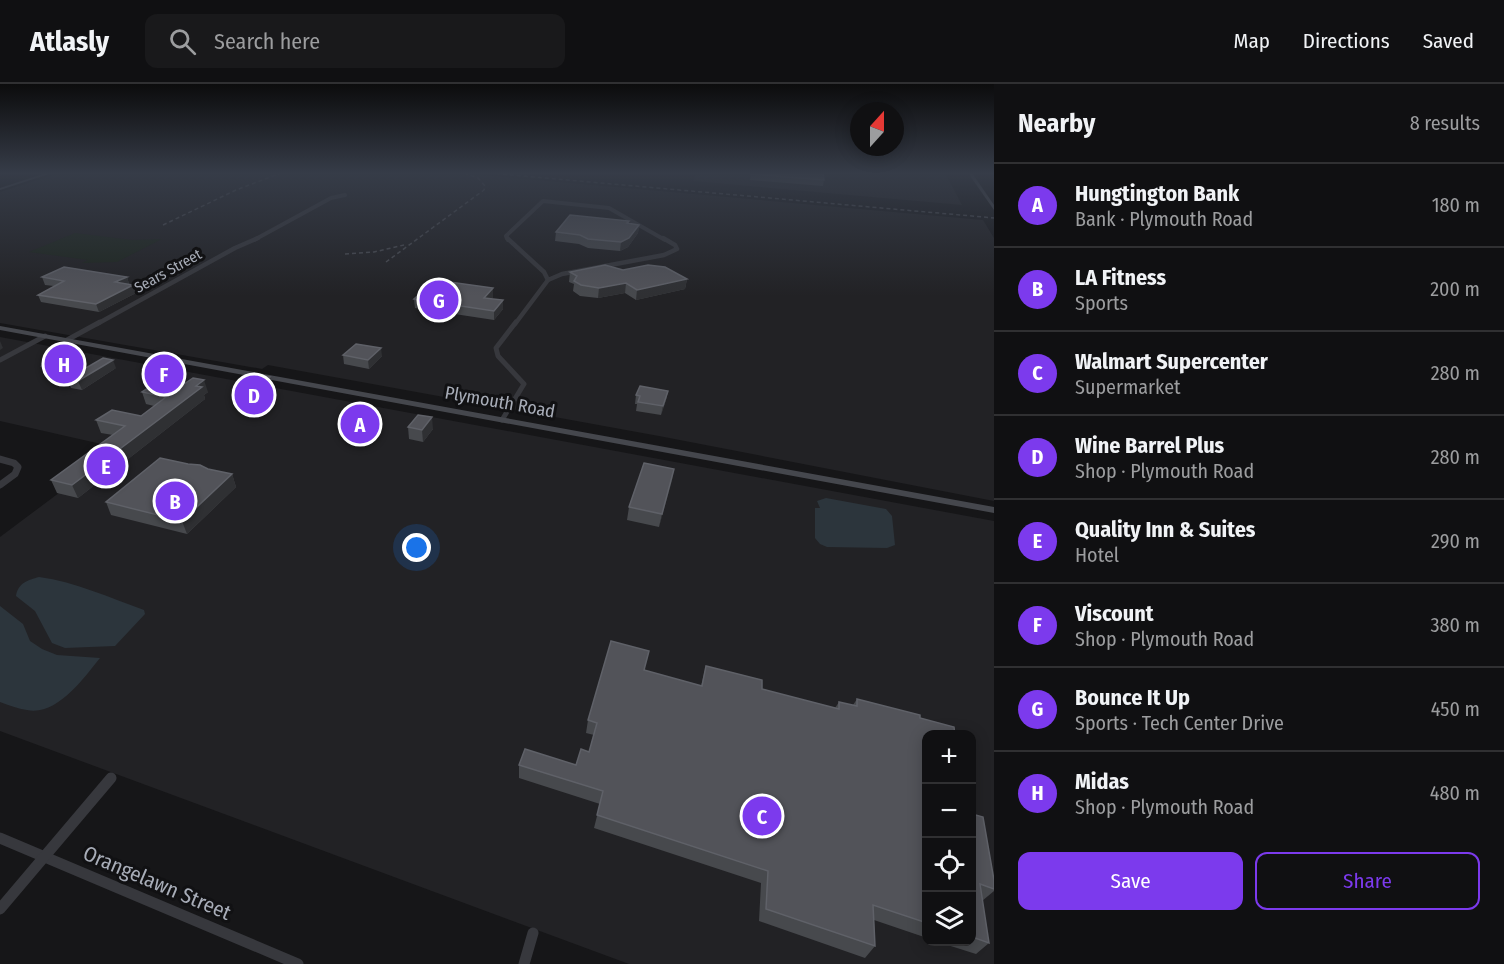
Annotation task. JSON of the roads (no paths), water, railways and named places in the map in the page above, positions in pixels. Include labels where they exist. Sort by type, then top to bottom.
[{"type":"main road","name":"Plymouth Road","points":[[0,328],[994,510]]},
{"type":"street","name":"Sears Street","points":[[67,340],[235,248],[267,234],[302,214]]},
{"type":"street","points":[[529,214],[506,236],[544,272],[548,280]]},
{"type":"street","points":[[502,420],[524,384],[498,356],[496,348],[548,280],[562,274],[664,255],[677,249],[675,245],[620,214]]},
{"type":"street","points":[[0,360],[45,336]]},
{"type":"street","points":[[0,459],[14,463],[18,469],[0,485]]},
{"type":"street","points":[[0,909],[111,778]]},
{"type":"street","name":"Orangelawn Street","points":[[0,838],[298,964]]},
{"type":"street","points":[[524,964],[533,933]]},
{"type":"railway","points":[[163,225],[186,214]]},
{"type":"railway","points":[[386,262],[451,214]]},
{"type":"railway","points":[[950,214],[994,218]]},
{"type":"railway","points":[[345,254],[374,252],[404,245]]},
{"type":"place","name":"Bounce It Up","points":[[439,300]]},
{"type":"place","name":"Midas","points":[[64,364]]},
{"type":"place","name":"Viscount","points":[[164,374]]},
{"type":"place","name":"Wine Barrel Plus","points":[[254,395]]},
{"type":"place","name":"Hungtington Bank","points":[[360,424]]},
{"type":"place","name":"Quality Inn & Suites","points":[[106,466]]},
{"type":"place","name":"LA Fitness","points":[[175,501]]},
{"type":"place","name":"Walmart Supercenter","points":[[762,816]]}]
